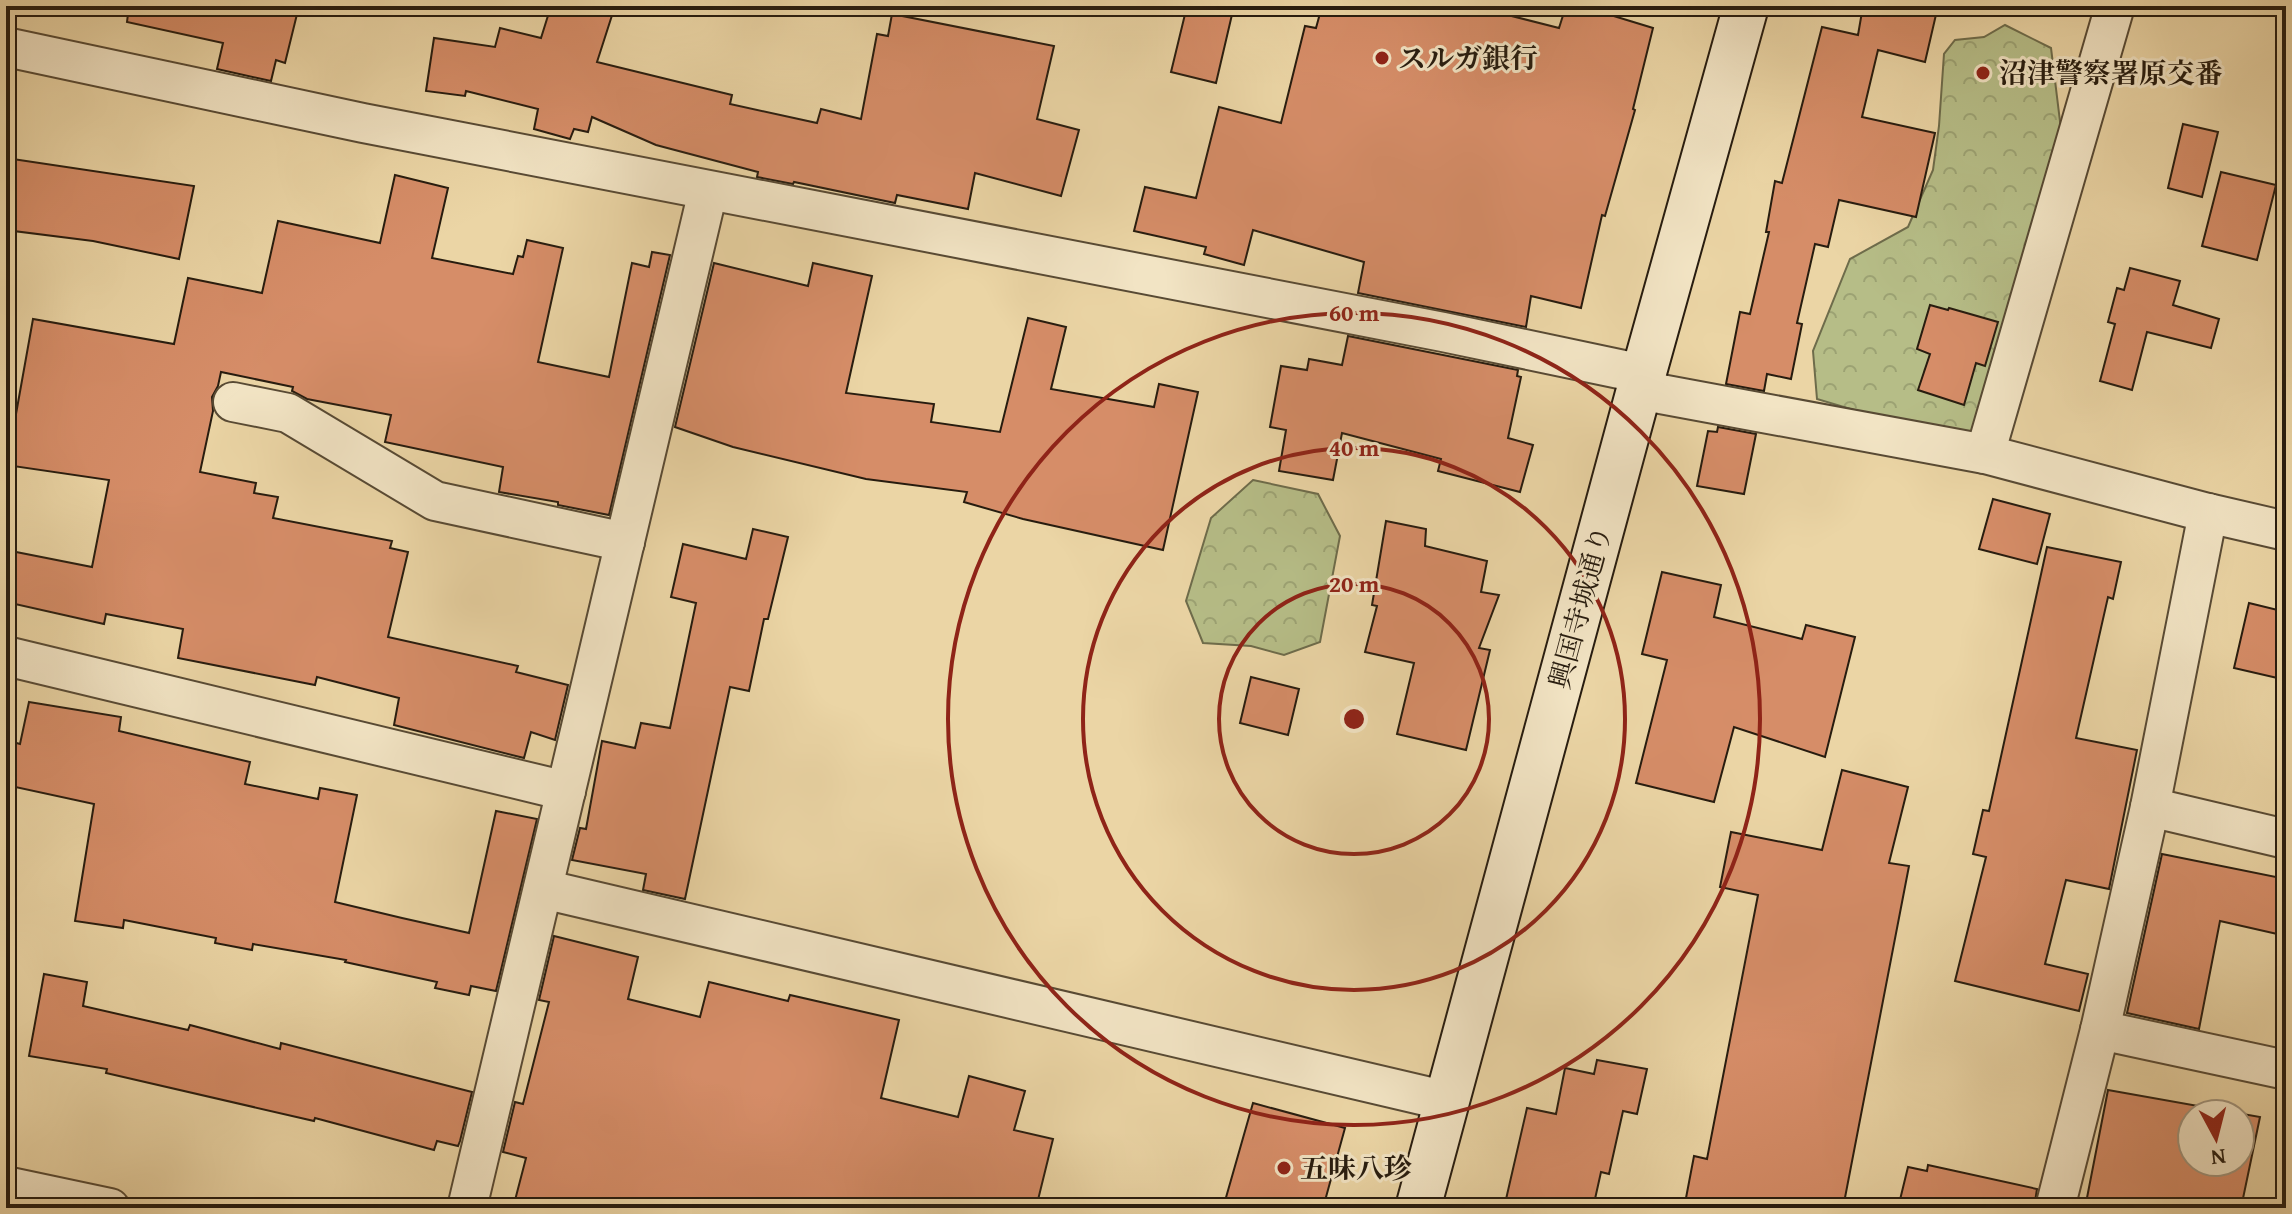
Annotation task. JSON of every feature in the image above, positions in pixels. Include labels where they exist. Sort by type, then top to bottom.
[{"type":"main road","name":"興国寺城通り","points":[[1418,1208],[1746,6]]},
{"type":"street","points":[[1985,454],[2115,6]]},
{"type":"street","points":[[6,47],[363,123],[1443,332],[1641,382],[1985,454],[2286,531]]},
{"type":"street","points":[[467,1208],[708,191]]},
{"type":"street","points":[[233,402],[288,413],[435,501],[625,542]]},
{"type":"street","points":[[2055,1208],[2100,1030],[2150,807],[2208,513]]},
{"type":"street","points":[[6,656],[566,791]]},
{"type":"street","points":[[2150,807],[2286,839]]},
{"type":"street","points":[[543,889],[1447,1101]]},
{"type":"street","points":[[2100,1030],[2286,1070]]},
{"type":"street","points":[[6,1186],[110,1208]]},
{"type":"green space","points":[[2005,25],[2051,48],[2064,154],[1977,435],[1904,425],[1817,399],[1813,351],[1850,259],[1908,227],[1933,170],[1944,54],[1955,40],[1984,37]]},
{"type":"green space","points":[[1253,480],[1318,494],[1340,536],[1320,642],[1284,655],[1251,646],[1203,643],[1186,601],[1211,518]]},
{"type":"building","points":[[129,6],[299,6],[285,63],[276,60],[271,81],[217,69],[223,43],[127,22]]},
{"type":"building","points":[[551,6],[615,6],[597,62],[732,95],[730,104],[817,123],[821,109],[861,119],[877,34],[888,36],[892,14],[1054,46],[1037,119],[1079,130],[1061,196],[975,173],[968,209],[897,195],[895,203],[757,177],[758,172],[656,145],[592,117],[588,132],[574,129],[570,139],[534,129],[538,109],[466,91],[465,96],[426,91],[434,38],[495,47],[500,28],[541,38]]},
{"type":"building","points":[[1187,6],[1234,6],[1216,83],[1171,72]]},
{"type":"building","points":[[1322,6],[1472,6],[1559,28],[1566,6],[1581,6],[1653,28],[1635,110],[1605,216],[1602,215],[1581,308],[1531,296],[1526,327],[1358,293],[1364,262],[1253,230],[1244,265],[1204,254],[1206,247],[1134,231],[1145,187],[1196,198],[1219,107],[1281,123],[1305,26],[1316,28]]},
{"type":"building","points":[[1863,6],[1938,6],[1925,62],[1878,50],[1862,117],[1935,133],[1916,217],[1839,200],[1828,247],[1815,244],[1797,323],[1802,324],[1791,379],[1767,374],[1764,391],[1726,384],[1740,312],[1750,314],[1769,232],[1766,232],[1775,181],[1782,183],[1822,27],[1858,35]]},
{"type":"building","points":[[2183,124],[2218,132],[2202,197],[2168,188]]},
{"type":"building","points":[[6,158],[194,186],[179,259],[93,241],[6,230]]},
{"type":"building","points":[[2221,172],[2276,185],[2257,260],[2202,246]]},
{"type":"building","points":[[395,175],[448,188],[432,258],[513,274],[518,256],[523,257],[527,240],[563,248],[538,362],[609,377],[632,263],[649,267],[652,252],[670,255],[609,515],[499,492],[503,467],[385,442],[391,415],[307,399],[292,391],[293,387],[221,372],[212,397],[213,411],[200,472],[256,483],[254,493],[278,497],[273,518],[392,541],[390,548],[408,552],[388,637],[518,666],[516,672],[568,685],[555,740],[531,732],[524,758],[394,725],[399,698],[317,677],[315,685],[178,658],[183,629],[106,614],[104,624],[6,602],[6,550],[92,567],[109,480],[6,465],[6,412],[16,414],[33,319],[174,344],[188,278],[262,293],[278,221],[380,243]]},
{"type":"building","points":[[714,263],[808,286],[813,263],[872,276],[846,393],[934,404],[931,422],[1000,432],[1028,318],[1066,327],[1051,389],[1154,407],[1159,384],[1198,392],[1163,550],[1023,519],[964,502],[967,492],[866,479],[733,447],[675,427]]},
{"type":"building","points":[[2130,268],[2180,281],[2173,305],[2219,319],[2211,348],[2147,332],[2132,390],[2100,381],[2115,324],[2108,322],[2117,288],[2124,290]]},
{"type":"building","points":[[1930,305],[1998,322],[1985,366],[1976,363],[1964,405],[1918,390],[1930,354],[1917,349]]},
{"type":"building","points":[[1348,336],[1518,370],[1517,376],[1521,377],[1508,438],[1533,445],[1520,492],[1438,471],[1441,459],[1342,433],[1333,480],[1279,471],[1286,430],[1270,427],[1281,366],[1307,370],[1309,359],[1342,365]]},
{"type":"building","points":[[1718,427],[1756,434],[1744,494],[1697,486],[1708,431],[1717,432]]},
{"type":"building","points":[[1993,499],[2050,514],[2037,564],[1979,549]]},
{"type":"building","points":[[1386,521],[1426,529],[1425,546],[1487,561],[1481,592],[1499,595],[1479,648],[1490,650],[1466,750],[1397,734],[1414,663],[1365,652],[1377,606],[1372,605]]},
{"type":"building","points":[[753,529],[788,537],[768,619],[764,619],[749,691],[730,687],[685,899],[643,890],[646,874],[572,860],[580,828],[586,829],[602,741],[635,748],[641,723],[670,728],[696,603],[671,597],[683,544],[746,559]]},
{"type":"building","points":[[2047,547],[2121,562],[2113,599],[2108,597],[2076,738],[2137,750],[2109,889],[2066,880],[2045,964],[2088,974],[2079,1011],[1955,981],[1986,857],[1973,854],[1983,810],[1989,811]]},
{"type":"building","points":[[1662,572],[1721,585],[1714,617],[1802,639],[1806,625],[1855,637],[1825,757],[1734,727],[1714,802],[1636,783],[1667,660],[1642,654]]},
{"type":"building","points":[[2249,603],[2286,612],[2286,680],[2234,668]]},
{"type":"building","points":[[1251,677],[1299,689],[1288,735],[1240,723]]},
{"type":"building","points":[[29,702],[121,717],[119,731],[250,762],[245,784],[318,799],[320,788],[357,795],[335,902],[402,918],[469,933],[496,811],[537,819],[496,991],[471,986],[469,995],[435,988],[437,982],[346,960],[253,944],[252,950],[215,943],[216,938],[124,920],[123,928],[75,921],[94,804],[6,785],[6,740],[20,744]]},
{"type":"building","points":[[1842,770],[1908,787],[1889,863],[1909,866],[1843,1208],[1741,1208],[1686,1198],[1694,1156],[1707,1159],[1758,895],[1720,887],[1731,832],[1822,850]]},
{"type":"building","points":[[2162,854],[2286,879],[2286,936],[2220,921],[2199,1029],[2127,1013]]},
{"type":"building","points":[[554,936],[638,957],[628,999],[700,1017],[709,982],[788,1001],[790,995],[899,1020],[881,1098],[958,1117],[969,1076],[1025,1091],[1014,1130],[1053,1139],[1036,1208],[513,1208],[526,1158],[503,1152],[515,1102],[523,1104],[549,1002],[539,1000]]},
{"type":"building","points":[[44,974],[87,982],[83,1006],[188,1030],[190,1025],[280,1049],[281,1043],[472,1092],[458,1146],[437,1141],[434,1150],[315,1118],[314,1121],[106,1073],[107,1069],[29,1056]]},
{"type":"building","points":[[1597,1060],[1647,1069],[1637,1114],[1623,1111],[1609,1174],[1601,1172],[1593,1208],[1504,1208],[1527,1108],[1556,1114],[1565,1068],[1594,1074]]},
{"type":"building","points":[[2108,1090],[2176,1102],[2176,1178],[2247,1178],[2241,1208],[2085,1208]]},
{"type":"building","name":"五味八珍","points":[[1253,1103],[1345,1128],[1323,1208],[1223,1208]]},
{"type":"building","points":[[1928,1165],[2037,1189],[2034,1208],[1898,1208],[1908,1167],[1927,1171]]},
{"type":"place","name":"スルガ銀行","points":[[1382,58]]},
{"type":"place","name":"沼津警察署原交番","points":[[1983,73]]},
{"type":"place","name":"五味八珍","points":[[1284,1168]]}]
